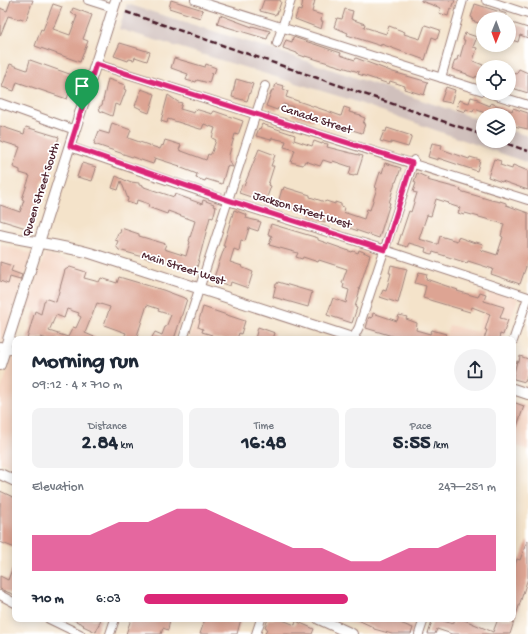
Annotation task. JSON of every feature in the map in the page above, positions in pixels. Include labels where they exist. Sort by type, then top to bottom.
[{"type":"main road","name":"Queen Street South","points":[[0,365],[7,348],[114,4]]},
{"type":"main road","name":"Main Street West","points":[[0,235],[39,243],[65,246],[90,253],[345,336]]},
{"type":"main road","points":[[516,390],[528,394]]},
{"type":"main road","points":[[0,474],[12,480]]},
{"type":"main road","points":[[326,622],[352,634]]},
{"type":"street","points":[[88,0],[114,4]]},
{"type":"street","points":[[195,0],[476,89]]},
{"type":"street","points":[[277,43],[291,0]]},
{"type":"street","points":[[441,78],[463,0]]},
{"type":"street","points":[[486,0],[528,14]]},
{"type":"street","name":"Canada Street","points":[[96,64],[413,162],[528,200]]},
{"type":"street","points":[[184,336],[265,86]]},
{"type":"street","points":[[512,100],[528,105]]},
{"type":"street","points":[[0,103],[75,130]]},
{"type":"street","name":"Jackson Street West","points":[[70,146],[228,200],[528,297]]},
{"type":"street","points":[[356,336],[360,327],[413,162]]},
{"type":"street","points":[[515,336],[528,297]]},
{"type":"street","points":[[0,595],[12,601]]},
{"type":"street","points":[[55,622],[80,634]]},
{"type":"street","points":[[110,634],[114,622]]},
{"type":"street","points":[[256,634],[260,622]]},
{"type":"street","points":[[419,634],[423,622]]},
{"type":"shaded area","points":[[127,4],[280,52],[476,119],[476,145],[348,99],[119,29]]},
{"type":"shaded area","points":[[516,132],[528,136],[528,163],[486,148],[516,148]]},
{"type":"shaded area","points":[[0,244],[32,254],[2,343],[0,342]]},
{"type":"shaded area","points":[[45,254],[91,268],[76,315],[68,313],[66,320],[27,307]]},
{"type":"shaded area","points":[[491,289],[518,298],[505,336],[446,336],[449,325],[477,332]]},
{"type":"shaded area","points":[[202,303],[246,317],[241,336],[190,336]]},
{"type":"shaded area","points":[[12,357],[12,467],[0,462],[0,393]]},
{"type":"shaded area","points":[[516,403],[528,407],[528,450],[516,446]]},
{"type":"shaded area","points":[[348,622],[419,622],[415,634],[374,634]]},
{"type":"building","points":[[11,0],[33,0],[26,20],[8,16],[0,36],[0,8],[7,11]]},
{"type":"building","points":[[171,0],[203,10],[200,18],[169,8]]},
{"type":"building","points":[[264,0],[280,0],[281,2],[277,14],[275,15],[260,11]]},
{"type":"building","points":[[303,0],[315,0],[312,12],[322,15],[321,21],[323,21],[321,29],[295,19],[298,10],[301,11]]},
{"type":"building","points":[[421,0],[455,0],[452,9],[450,8],[448,16],[439,13],[441,8]]},
{"type":"building","points":[[53,4],[62,7],[53,29],[70,35],[77,16],[71,13],[73,8],[92,15],[83,39],[88,41],[80,62],[35,46]]},
{"type":"building","points":[[475,4],[501,12],[476,12],[476,22],[472,21],[473,18],[471,17]]},
{"type":"building","points":[[345,9],[353,11],[351,19],[365,24],[364,27],[386,34],[389,26],[405,32],[404,34],[420,39],[425,25],[440,30],[437,39],[432,37],[425,60],[381,44],[381,46],[347,35],[348,33],[334,27],[337,18],[342,19]]},
{"type":"building","points":[[220,15],[252,27],[270,31],[267,39],[217,24]]},
{"type":"building","points":[[516,24],[528,28],[528,38],[520,35],[518,42],[516,41]]},
{"type":"building","points":[[465,33],[476,37],[473,47],[476,48],[473,61],[476,62],[475,78],[452,69],[455,60],[457,60],[458,56],[460,57],[465,40],[463,40]]},
{"type":"building","points":[[293,37],[341,53],[340,55],[355,60],[356,58],[393,72],[428,82],[424,95],[404,89],[405,86],[390,81],[389,84],[358,74],[359,72],[305,57],[283,48],[286,40],[292,42]]},
{"type":"building","points":[[120,43],[150,52],[147,61],[135,57],[134,60],[129,59],[128,61],[114,56]]},
{"type":"building","points":[[174,58],[205,67],[206,64],[216,68],[214,74],[212,73],[209,83],[197,80],[196,82],[193,82],[186,80],[188,74],[171,68]]},
{"type":"building","points":[[30,60],[75,76],[67,99],[17,82],[14,91],[2,87],[10,64],[27,70]]},
{"type":"building","points":[[519,69],[528,73],[528,93],[516,89],[516,74]]},
{"type":"building","points":[[108,79],[125,85],[124,89],[126,90],[120,106],[115,104],[112,116],[100,111],[99,107],[102,105]]},
{"type":"building","points":[[236,79],[253,84],[247,101],[232,97]]},
{"type":"building","points":[[276,84],[284,86],[283,89],[288,91],[286,97],[341,116],[344,107],[350,109],[349,112],[361,115],[360,116],[365,118],[362,133],[314,118],[313,121],[292,115],[294,107],[283,104],[280,109],[278,108],[277,110],[266,106]]},
{"type":"building","points":[[446,87],[455,90],[451,103],[441,101]]},
{"type":"building","points":[[141,89],[155,94],[149,113],[135,106]]},
{"type":"building","points":[[168,95],[182,103],[180,109],[194,113],[195,109],[212,114],[214,111],[243,121],[238,135],[235,134],[229,155],[229,161],[233,167],[227,166],[222,184],[206,179],[205,181],[196,178],[197,174],[179,167],[180,166],[155,158],[153,164],[94,144],[99,131],[109,134],[112,123],[131,130],[128,138],[160,149],[165,140],[181,145],[179,150],[206,160],[208,154],[210,155],[212,152],[216,140],[212,138],[215,128],[204,124],[202,129],[200,129],[168,119],[167,123],[161,121]]},
{"type":"building","points":[[471,97],[490,106],[491,103],[504,108],[476,108],[473,112],[466,109],[465,112],[456,109],[459,100],[469,103]]},
{"type":"building","points":[[516,109],[528,113],[528,129],[516,126]]},
{"type":"building","points":[[262,124],[295,135],[294,140],[312,146],[314,141],[322,144],[328,144],[327,147],[363,156],[357,175],[349,175],[351,167],[333,161],[332,163],[323,160],[320,166],[305,161],[303,165],[291,162],[295,150],[284,147],[286,141],[272,138],[271,140],[256,136]]},
{"type":"building","points":[[0,126],[24,134],[26,127],[59,137],[45,181],[43,180],[30,223],[28,222],[26,228],[0,220],[0,205],[20,212],[24,200],[22,199],[30,176],[20,173],[20,170],[13,167],[20,147],[0,141]]},
{"type":"building","points":[[387,128],[412,136],[408,147],[391,142],[391,144],[380,141],[384,131],[386,132]]},
{"type":"building","points":[[432,143],[442,145],[441,149],[469,159],[470,157],[480,160],[477,171],[438,158],[438,160],[428,157]]},
{"type":"building","points":[[259,149],[275,155],[271,166],[274,166],[268,185],[271,186],[266,200],[263,201],[239,193],[242,185],[244,186]]},
{"type":"building","points":[[494,159],[501,161],[500,165],[512,169],[513,165],[528,171],[528,190],[488,177]]},
{"type":"building","points":[[82,163],[96,167],[92,181],[77,177]]},
{"type":"building","points":[[385,163],[401,168],[395,182],[379,238],[326,220],[325,222],[310,217],[311,215],[308,214],[309,213],[278,203],[284,187],[310,195],[310,197],[325,202],[335,204],[335,202],[341,204],[341,206],[344,207],[343,212],[364,219],[367,209],[370,210],[380,172],[382,173]]},
{"type":"building","points":[[417,173],[428,178],[427,180],[461,189],[460,191],[491,200],[500,201],[506,203],[506,205],[528,213],[528,261],[520,284],[491,274],[493,269],[468,261],[467,263],[433,252],[432,254],[425,252],[426,248],[409,243],[407,247],[398,244],[409,211],[411,212],[417,193],[413,192],[416,183],[414,182]],"holes":[[[436,199],[449,203],[448,204],[460,208],[458,213],[464,215],[465,213],[504,224],[501,236],[503,237],[497,255],[481,250],[483,244],[458,237],[457,241],[440,236],[438,244],[419,239],[427,215],[431,216]]]},
{"type":"building","points":[[116,176],[131,183],[139,183],[139,185],[144,187],[174,197],[175,194],[202,204],[203,200],[214,204],[213,206],[216,207],[213,218],[210,217],[196,271],[159,259],[150,259],[119,250],[116,246],[118,241],[115,240],[118,233],[120,233],[121,228],[139,234],[139,236],[166,244],[164,249],[186,256],[195,221],[168,211],[167,214],[148,207],[149,204],[137,200],[136,205],[127,202],[128,199],[121,181],[118,190],[112,188]]},
{"type":"building","points":[[234,210],[247,215],[246,218],[261,222],[258,231],[249,228],[245,241],[241,240],[239,251],[234,249],[230,262],[253,272],[248,288],[231,282],[230,286],[213,280],[225,246],[223,246]]},
{"type":"building","points":[[271,224],[318,238],[318,240],[352,252],[358,253],[359,250],[370,255],[359,289],[355,307],[357,308],[352,323],[327,315],[333,298],[346,303],[349,290],[343,288],[344,284],[342,283],[347,269],[319,260],[318,262],[303,257],[302,259],[296,257],[298,253],[269,245],[272,236],[268,234]]},
{"type":"building","points":[[0,262],[13,266],[11,271],[22,275],[20,280],[10,277],[8,284],[0,281]]},
{"type":"building","points":[[391,265],[407,269],[398,303],[380,297],[383,290],[386,291],[391,273],[389,273]]},
{"type":"building","points":[[70,267],[86,272],[84,278],[99,282],[101,278],[117,283],[119,277],[187,299],[175,336],[153,336],[155,332],[162,335],[171,315],[158,311],[159,309],[147,305],[137,336],[124,336],[126,333],[104,325],[110,307],[97,303],[85,333],[92,336],[68,336],[73,327],[76,328],[81,317],[78,315],[79,313],[67,309],[64,318],[56,315],[49,331],[65,336],[28,336],[35,311],[41,314],[44,301],[47,299],[56,302],[65,270]]},
{"type":"building","points":[[419,272],[427,274],[426,279],[458,290],[457,291],[478,297],[480,292],[486,294],[484,301],[504,307],[500,318],[508,320],[503,335],[485,336],[487,330],[485,330],[490,314],[472,307],[470,312],[423,298],[426,286],[415,283]]},
{"type":"building","points":[[278,282],[312,292],[308,307],[273,297],[276,284]]},
{"type":"building","points":[[203,307],[245,321],[241,334],[239,333],[238,336],[212,336],[202,332],[203,329],[198,327]]},
{"type":"building","points":[[373,313],[397,321],[399,315],[407,317],[406,319],[417,323],[416,330],[430,334],[432,330],[446,334],[445,336],[392,336],[366,328],[369,317],[372,318]]},
{"type":"building","points":[[258,327],[275,333],[274,336],[256,336]]},
{"type":"building","points":[[520,356],[528,359],[528,373],[525,382],[516,380],[516,365],[517,361],[519,362]]},
{"type":"building","points":[[516,403],[524,406],[516,429]]},
{"type":"building","points":[[0,491],[12,497],[12,547],[0,542]]},
{"type":"building","points":[[528,541],[528,578],[516,615],[516,562],[517,559],[520,560]]},
{"type":"building","points":[[12,569],[12,594],[0,589],[0,576],[8,580]]},
{"type":"building","points":[[78,622],[100,622],[96,632],[83,626],[84,625]]},
{"type":"building","points":[[130,622],[169,622],[168,630],[163,628],[161,634],[126,634]]},
{"type":"building","points":[[204,622],[240,622],[237,634],[200,634]]},
{"type":"building","points":[[267,622],[288,622],[295,625],[296,622],[298,622],[314,629],[312,634],[265,634],[267,628],[265,627]]},
{"type":"building","points":[[362,622],[398,622],[413,628],[411,634],[392,634],[374,629]]},
{"type":"building","points":[[432,622],[447,622],[453,624],[454,622],[469,622],[493,632],[497,622],[514,622],[510,634],[452,634],[437,629],[435,634],[428,634]]},
{"type":"railway","points":[[126,12],[476,133]]},
{"type":"railway","points":[[516,147],[528,151]]},
{"type":"route","points":[[96,64],[412,163],[385,250],[228,200],[70,146],[82,110],[96,64]]}]
